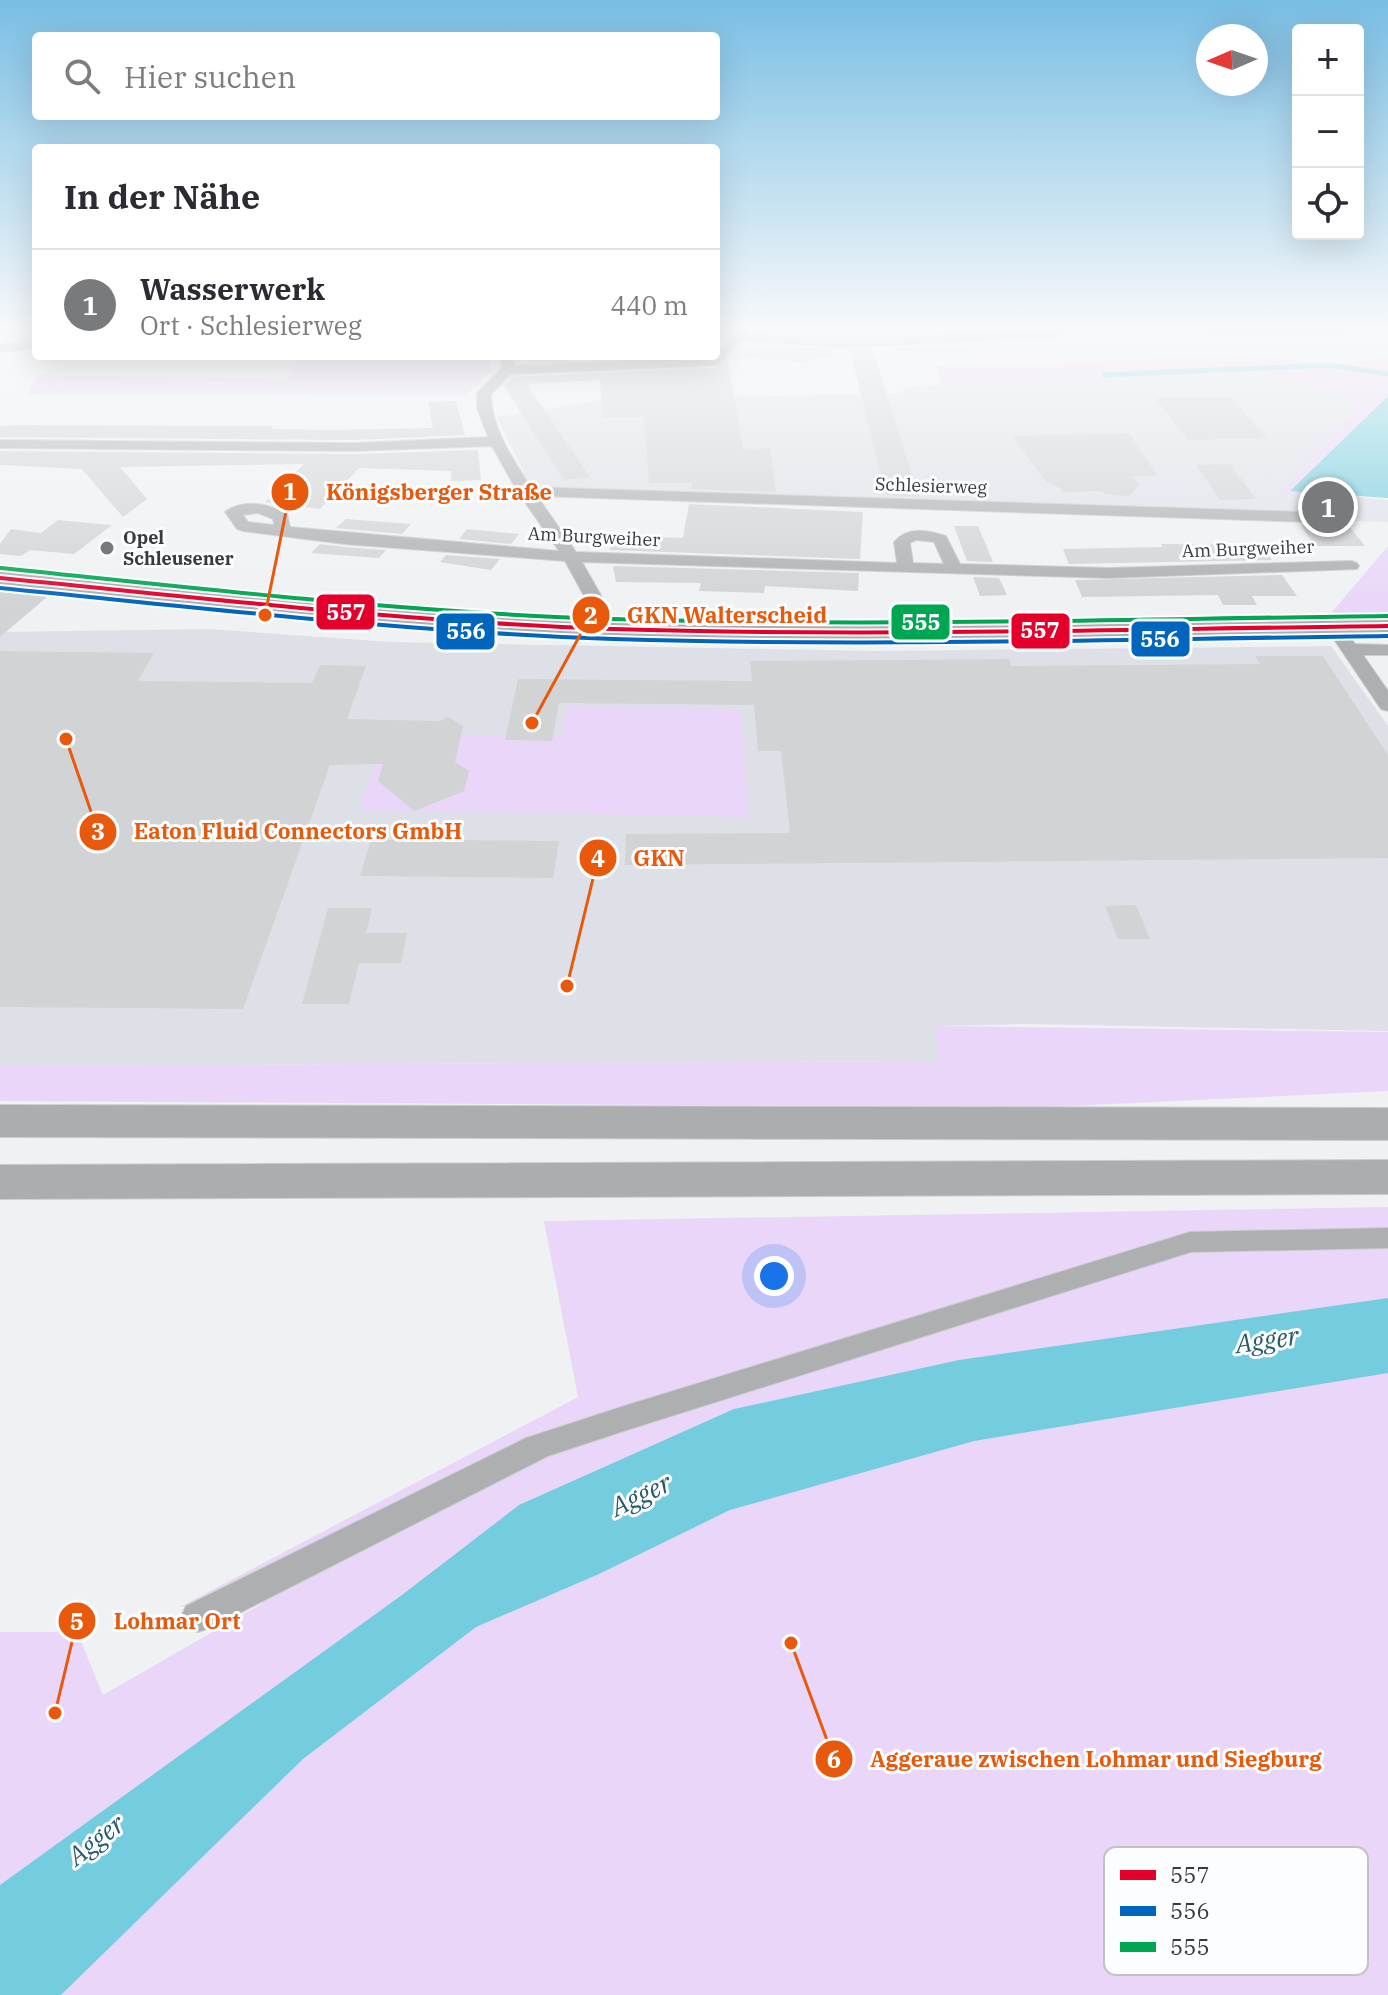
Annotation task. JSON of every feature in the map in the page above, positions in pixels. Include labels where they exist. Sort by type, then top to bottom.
[{"type":"highway","points":[[0,1121],[1388,1124]]},
{"type":"highway","points":[[0,1182],[1388,1177]]},
{"type":"main road","points":[[0,578],[344,612],[611,629],[782,631],[1388,626]]},
{"type":"street","points":[[490,422],[525,491],[571,557],[611,629]]},
{"type":"street","points":[[0,444],[355,447],[498,441]]},
{"type":"street","name":"Schlesierweg","points":[[525,491],[1336,518]]},
{"type":"street","name":"Am Burgweiher","points":[[282,530],[344,539],[571,557],[906,569],[1109,573],[1351,566]]},
{"type":"street","points":[[906,569],[902,542],[907,537],[917,535],[940,539],[954,570]]},
{"type":"street","points":[[1334,626],[1388,705]]},
{"type":"street","points":[[1351,649],[1388,650]]},
{"type":"street","points":[[198,1617],[537,1447],[636,1414],[1190,1242],[1388,1238]]},
{"type":"shaded area","points":[[499,422],[1342,422],[1281,493],[1388,500],[1388,522],[535,495]]},
{"type":"shaded area","points":[[1342,422],[1361,422],[1291,490],[1388,500],[1280,493]]},
{"type":"shaded area","points":[[1388,546],[1388,617],[1327,618]]},
{"type":"shaded area","points":[[210,629],[391,642],[876,651],[1331,646],[1388,726],[1388,1031],[1028,1024],[935,1026],[940,1061],[0,1066],[0,632]]},
{"type":"shaded area","points":[[566,706],[740,709],[749,817],[360,810],[385,734],[562,735]]},
{"type":"shaded area","points":[[934,1026],[1388,1032],[1388,1091],[1047,1107],[0,1101],[0,1066],[940,1061]]},
{"type":"shaded area","points":[[1388,1207],[1388,1995],[0,1995],[0,1632],[77,1632],[103,1695],[263,1603],[180,1607],[578,1397],[544,1221]]},
{"type":"water","points":[[1361,422],[1388,422],[1388,498],[1290,491]]},
{"type":"water","name":"Agger","points":[[1388,1298],[1388,1373],[974,1441],[730,1510],[599,1574],[476,1627],[303,1759],[61,1995],[0,1995],[0,1885],[402,1595],[519,1505],[734,1409],[959,1360]]},
{"type":"building","points":[[432,422],[462,422],[465,435],[355,440],[0,437],[0,426],[19,425],[273,426],[272,429],[328,430],[433,428]]},
{"type":"building","points":[[527,422],[553,422],[590,477],[564,480]]},
{"type":"building","points":[[644,422],[738,422],[743,449],[770,448],[776,492],[691,489],[692,483],[649,483]]},
{"type":"building","points":[[868,422],[896,422],[919,497],[886,495]]},
{"type":"building","points":[[1174,422],[1253,422],[1267,438],[1188,440]]},
{"type":"building","points":[[1129,433],[1158,476],[1132,476],[1139,485],[1130,496],[1101,491],[1063,492],[1047,483],[1012,436]]},
{"type":"building","points":[[478,450],[481,480],[451,481],[451,471],[359,468],[320,509],[265,502],[304,464],[120,467],[147,499],[123,517],[82,469],[0,465],[0,451],[355,454]]},
{"type":"building","points":[[1230,464],[1256,499],[1220,500],[1196,465]]},
{"type":"building","points":[[689,504],[863,512],[860,559],[610,550],[608,535],[683,538]]},
{"type":"building","points":[[346,519],[411,524],[402,534],[336,528]]},
{"type":"building","points":[[58,520],[112,525],[74,554],[30,550],[21,556],[0,554],[0,544],[11,529],[41,533]]},
{"type":"building","points":[[1345,521],[1365,546],[1315,546],[1301,525],[1336,526]]},
{"type":"building","points":[[954,526],[978,526],[993,562],[967,561]]},
{"type":"building","points":[[467,529],[519,534],[511,544],[459,539]]},
{"type":"building","points":[[320,544],[386,550],[379,558],[311,553]]},
{"type":"building","points":[[1161,544],[1261,545],[1272,560],[1069,564],[1063,549],[1163,547]]},
{"type":"building","points":[[446,555],[500,559],[491,570],[440,562]]},
{"type":"building","points":[[613,566],[859,573],[858,591],[765,586],[764,593],[699,591],[701,583],[616,582]]},
{"type":"building","points":[[1282,575],[1297,596],[1252,596],[1257,605],[1223,605],[1218,595],[1082,597],[1075,580]]},
{"type":"building","points":[[973,577],[999,578],[1007,595],[980,596]]},
{"type":"building","points":[[0,592],[47,597],[0,637]]},
{"type":"building","points":[[0,651],[154,653],[138,681],[312,683],[320,665],[366,666],[347,719],[440,721],[448,717],[463,726],[455,762],[469,771],[464,791],[414,811],[378,781],[383,764],[330,765],[243,1009],[0,1007]]},
{"type":"building","points":[[1255,656],[1323,656],[1388,755],[1388,858],[625,865],[626,834],[790,833],[781,751],[758,751],[754,705],[559,703],[552,741],[505,740],[518,679],[752,681],[750,661],[1009,659],[1011,666],[1260,664]]},
{"type":"building","points":[[371,840],[559,841],[553,878],[360,876]]},
{"type":"building","points":[[1136,905],[1150,939],[1118,939],[1105,906]]},
{"type":"building","points":[[328,908],[372,908],[366,933],[407,933],[401,963],[359,963],[349,1004],[302,1004]]},
{"type":"transit line","name":"555","points":[[1,568],[383,606],[613,619],[904,622],[1388,616]]},
{"type":"transit line","name":"557","points":[[0,578],[383,616],[613,629],[904,632],[1388,626]]},
{"type":"transit line","name":"556","points":[[0,588],[383,626],[613,639],[904,642],[1388,636]]},
{"type":"place","name":"Wasserwerk","points":[[1328,507]]},
{"type":"place","name":"Opel Schleusener","points":[[107,548]]},
{"type":"place","name":"Königsberger Straße","points":[[265,615]]},
{"type":"place","name":"GKN Walterscheid","points":[[532,723]]},
{"type":"place","name":"Eaton Fluid Connectors GmbH","points":[[66,739]]},
{"type":"place","name":"GKN","points":[[567,986]]},
{"type":"place","name":"Aggeraue zwischen Lohmar und Siegburg","points":[[791,1643]]},
{"type":"place","name":"Lohmar Ort","points":[[55,1713]]}]
